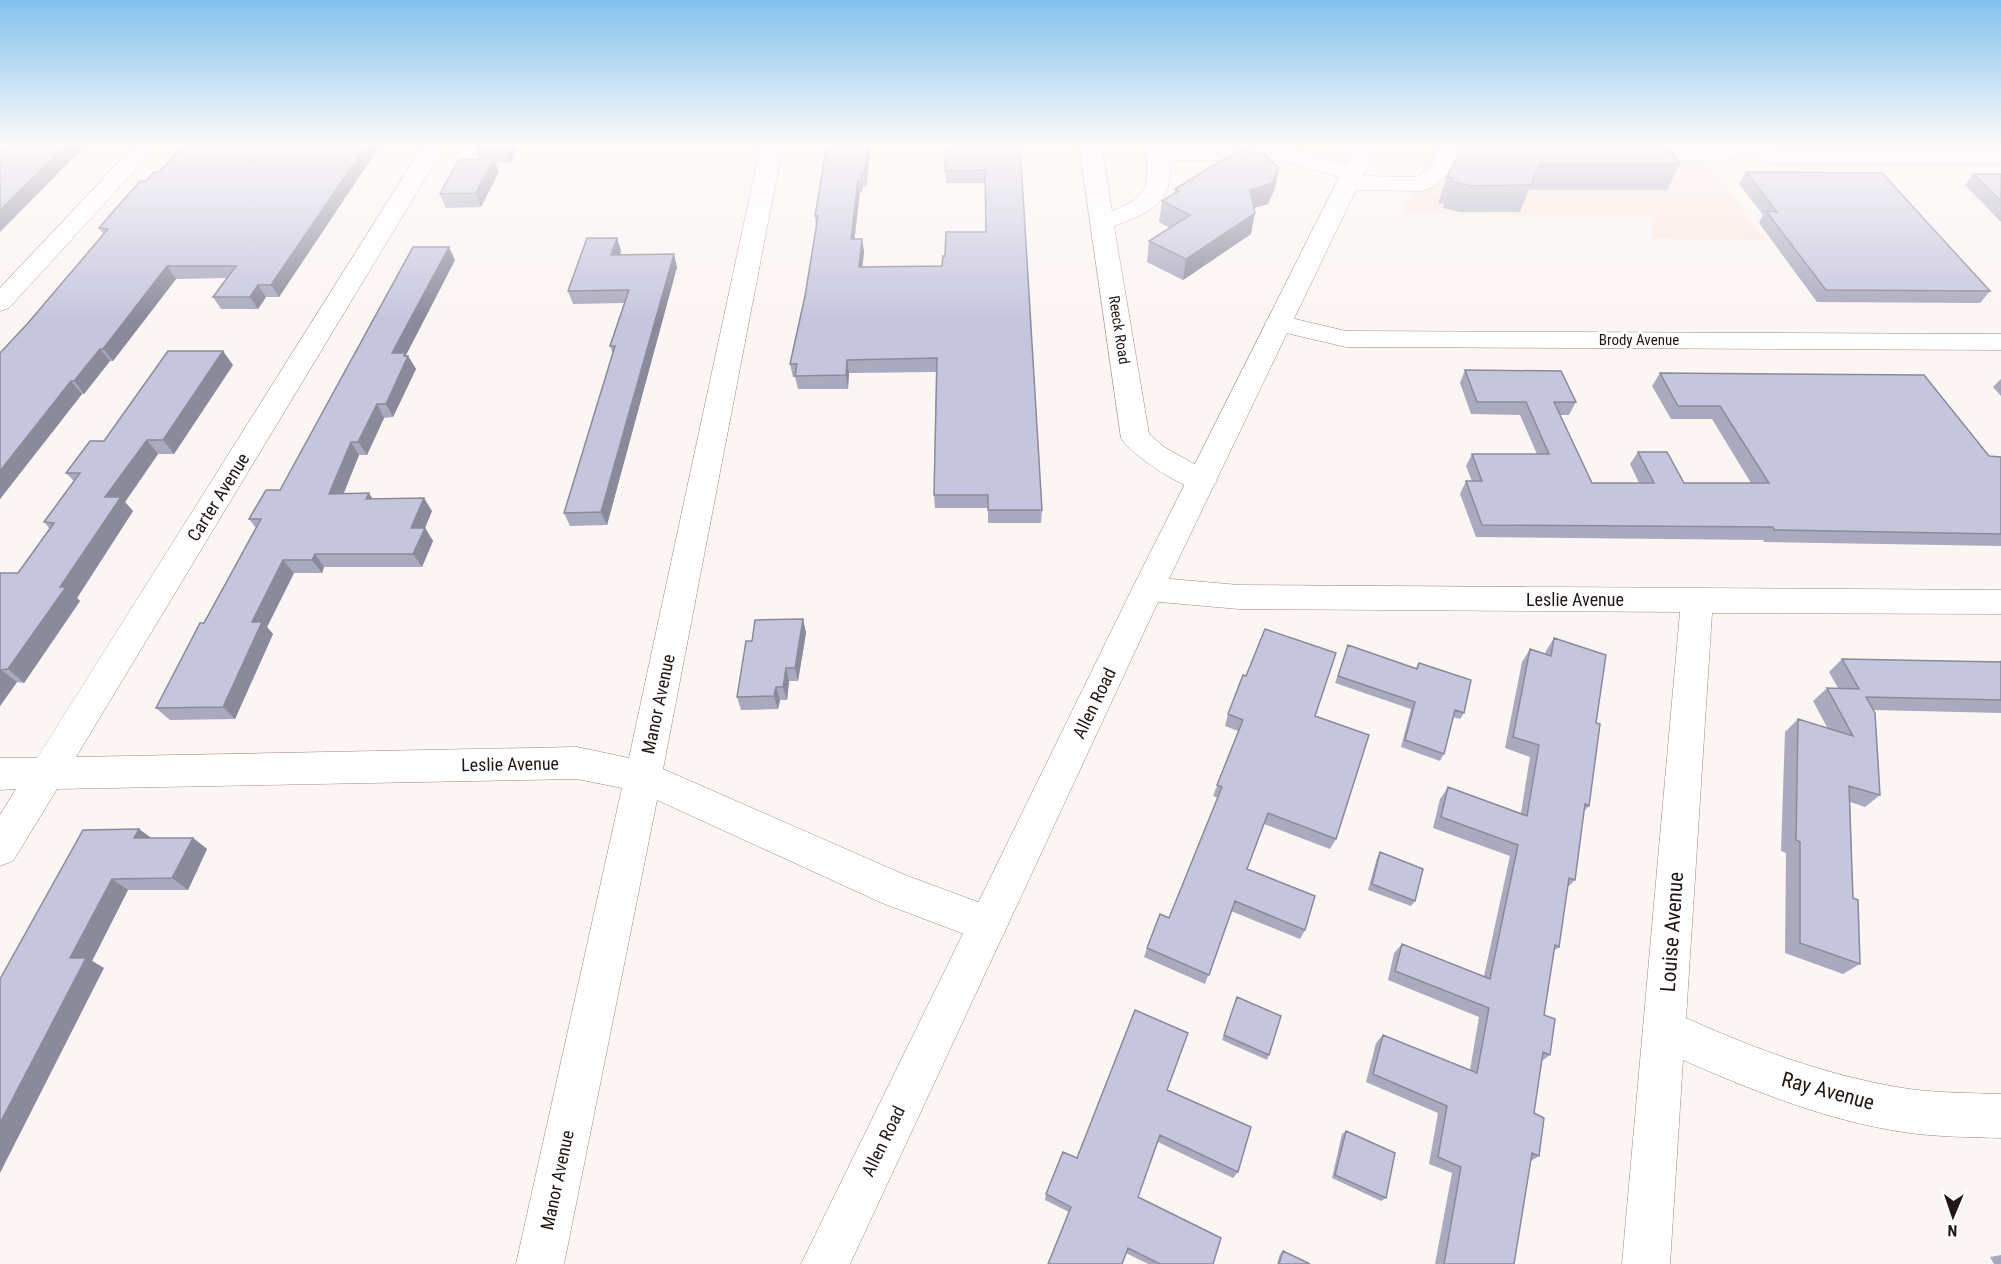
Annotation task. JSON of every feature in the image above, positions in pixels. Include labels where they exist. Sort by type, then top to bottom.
[{"type":"street","points":[[0,303],[93,203]]},
{"type":"street","name":"Carter Avenue","points":[[0,849],[399,203]]},
{"type":"street","name":"Manor Avenue","points":[[540,1264],[643,777],[760,203]]},
{"type":"street","name":"Reeck Road","points":[[1099,203],[1135,438],[1154,454],[1202,481]]},
{"type":"street","points":[[1102,222],[1133,210],[1143,203]]},
{"type":"street","name":"Allen Road","points":[[825,1264],[1148,589],[1339,203]]},
{"type":"street","name":"Brody Avenue","points":[[1278,323],[1346,339],[2001,342]]},
{"type":"street","name":"Leslie Avenue","points":[[1148,589],[1239,597],[2001,602]]},
{"type":"street","name":"Louise Avenue","points":[[1646,1264],[1696,600]]},
{"type":"street","name":"Leslie Avenue","points":[[0,774],[577,763],[643,777],[896,890],[988,924]]},
{"type":"street","name":"Ray Avenue","points":[[1665,1030],[1730,1061],[1802,1087],[1875,1105],[1946,1115],[2001,1116]]},
{"type":"shaded area","points":[[1407,203],[1738,203],[1765,240],[1652,239],[1653,217],[1402,214]]},
{"type":"building","points":[[0,203],[7,203],[0,210]]},
{"type":"building","points":[[121,203],[327,203],[271,285],[258,285],[250,297],[213,297],[236,266],[167,266],[103,349],[100,349],[74,381],[71,381],[0,471],[0,353],[108,229],[99,228]]},
{"type":"building","points":[[817,203],[855,203],[851,239],[862,239],[859,267],[942,266],[943,256],[945,256],[946,232],[986,232],[986,203],[1024,203],[1042,510],[988,510],[988,495],[934,495],[937,358],[847,360],[846,375],[795,376],[797,364],[790,364],[805,296],[818,216],[815,216]]},
{"type":"building","points":[[1166,203],[1253,203],[1255,213],[1186,259],[1149,241],[1190,215]]},
{"type":"building","points":[[1770,203],[1909,203],[1990,291],[1826,290],[1766,211],[1777,212]]},
{"type":"building","points":[[587,238],[617,238],[611,255],[674,254],[601,512],[564,513],[615,346],[610,346],[629,290],[568,291]]},
{"type":"building","points":[[413,247],[449,247],[392,353],[405,353],[404,356],[408,356],[386,404],[377,404],[358,442],[351,442],[329,494],[369,493],[366,499],[424,498],[411,528],[425,528],[413,554],[315,554],[312,560],[283,560],[252,622],[262,622],[223,707],[156,708],[200,623],[204,623],[261,519],[249,519],[266,490],[280,490]]},
{"type":"building","points":[[168,351],[223,351],[163,440],[147,440],[105,497],[121,497],[60,587],[66,587],[8,669],[0,670],[0,573],[18,573],[54,523],[44,522],[80,473],[66,473],[90,441],[104,441]]},
{"type":"building","points":[[1465,370],[1561,371],[1576,402],[1554,402],[1592,483],[1654,483],[1638,452],[1667,452],[1684,483],[1769,483],[1720,406],[1678,406],[1660,373],[1924,375],[1989,456],[2001,457],[2001,534],[1774,530],[1773,527],[1482,525],[1466,481],[1482,481],[1472,454],[1549,454],[1526,402],[1477,402]]},
{"type":"building","points":[[803,619],[795,668],[786,668],[783,687],[776,687],[774,696],[737,697],[746,641],[752,641],[755,620]]},
{"type":"building","points":[[1265,629],[1336,653],[1315,716],[1369,735],[1336,839],[1268,813],[1247,869],[1315,896],[1305,930],[1235,901],[1209,975],[1147,948],[1160,914],[1169,918],[1222,787],[1217,785],[1243,720],[1228,714],[1243,675],[1246,676]]},
{"type":"building","points":[[1554,638],[1606,655],[1596,723],[1600,724],[1589,806],[1585,804],[1575,880],[1569,878],[1559,947],[1555,945],[1544,1015],[1555,1019],[1550,1055],[1543,1052],[1534,1113],[1544,1118],[1539,1156],[1532,1153],[1514,1264],[1444,1264],[1461,1167],[1438,1157],[1447,1106],[1373,1074],[1383,1035],[1477,1073],[1489,1008],[1395,971],[1402,944],[1490,979],[1518,845],[1441,817],[1448,787],[1527,816],[1539,745],[1513,737],[1530,649],[1551,656]]},
{"type":"building","points":[[1348,645],[1417,669],[1419,663],[1471,680],[1464,713],[1455,710],[1444,754],[1405,740],[1415,702],[1338,676]]},
{"type":"building","points":[[1842,659],[2001,662],[2001,700],[1866,697],[1875,713],[1880,795],[1849,786],[1853,898],[1858,900],[1860,964],[1800,943],[1800,842],[1796,840],[1798,719],[1853,736],[1827,688],[1859,689]]},
{"type":"building","points":[[139,829],[134,838],[193,838],[172,878],[112,879],[70,958],[86,958],[0,1123],[0,979],[83,830]]},
{"type":"building","points":[[1380,852],[1423,869],[1415,901],[1372,884]]},
{"type":"building","points":[[1237,997],[1281,1016],[1269,1055],[1224,1035]]},
{"type":"building","points":[[1135,1010],[1188,1033],[1167,1090],[1251,1127],[1238,1172],[1160,1135],[1138,1197],[1221,1238],[1213,1264],[1160,1264],[1128,1248],[1122,1264],[1048,1264],[1071,1207],[1046,1194],[1063,1152],[1077,1158]]},
{"type":"building","points":[[1346,1131],[1395,1153],[1386,1198],[1335,1175]]},
{"type":"building","points":[[1283,1251],[1310,1264],[1279,1264]]}]
